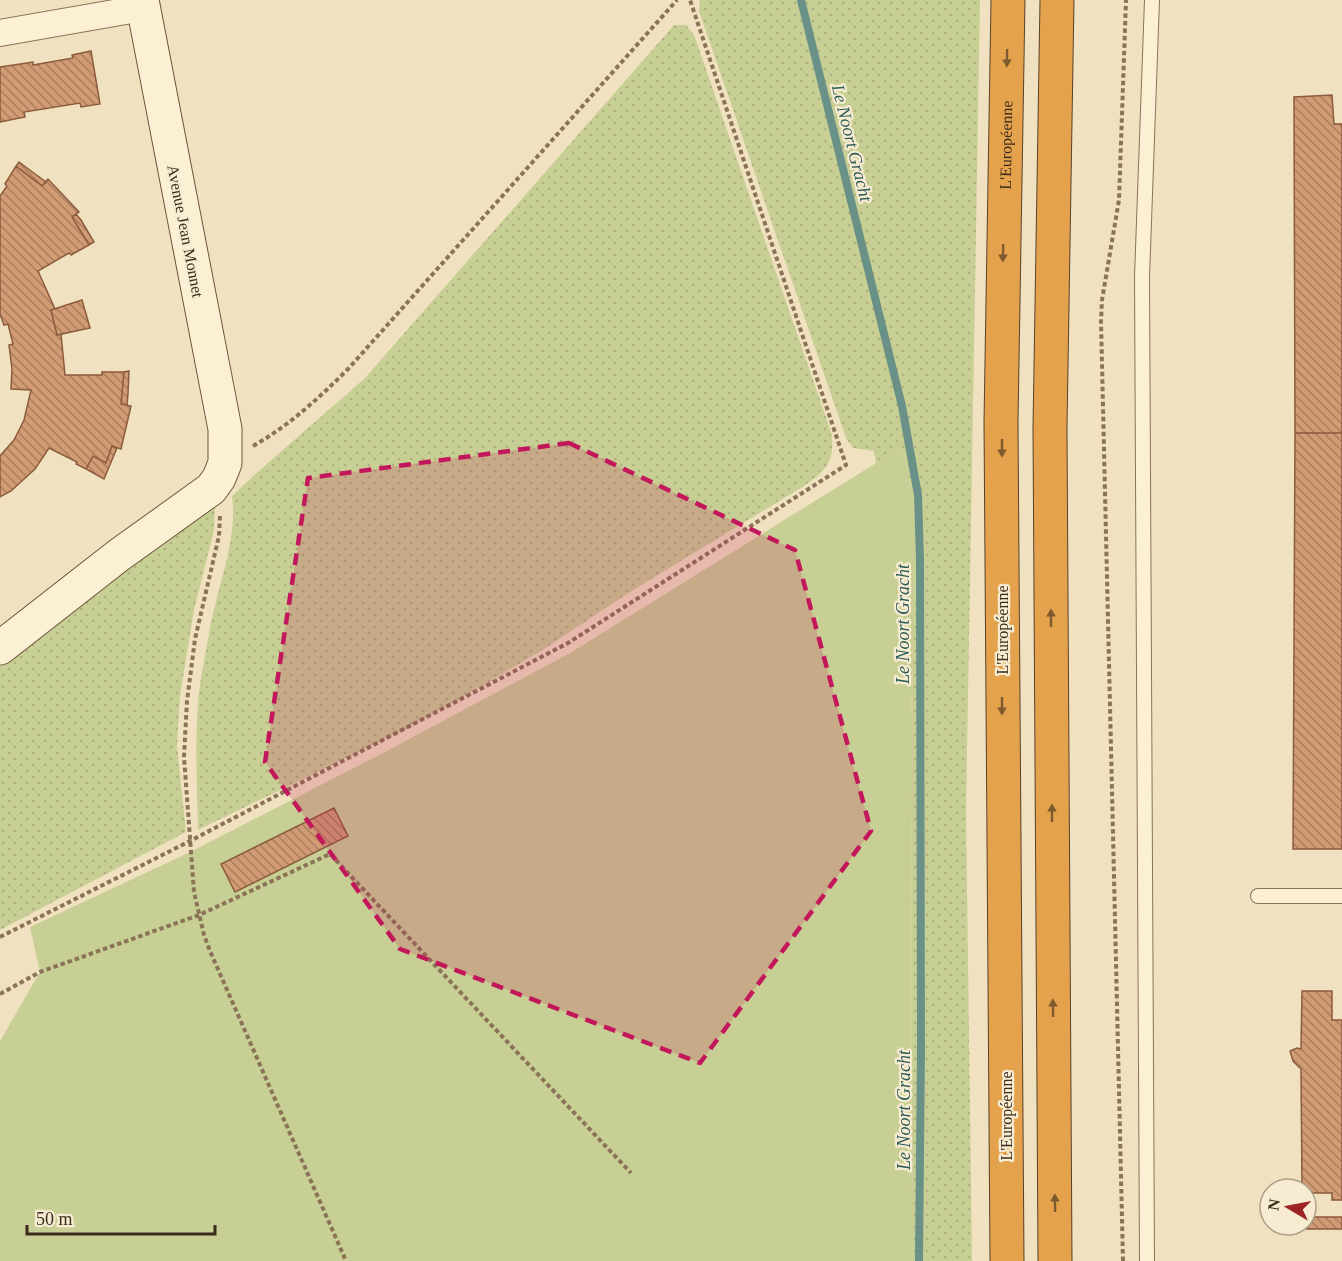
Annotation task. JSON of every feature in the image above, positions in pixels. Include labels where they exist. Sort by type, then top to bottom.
[{"type":"highway","name":"L'Européenne","points":[[1007,1261],[1001,422],[1008,0]]},
{"type":"highway","points":[[1055,1261],[1050,428],[1058,0]]},
{"type":"main road","name":"Avenue Jean Monnet","points":[[143,4],[225,429],[222,471]]},
{"type":"main road","points":[[0,648],[119,555],[206,493],[222,471]]},
{"type":"main road","points":[[0,626],[119,555]]},
{"type":"street","points":[[0,33],[143,4]]},
{"type":"lane","points":[[1147,1261],[1142,278],[1152,0]]},
{"type":"lane","points":[[1258,896],[1342,896]]},
{"type":"path","points":[[346,1261],[210,951],[194,892],[184,757],[187,701],[199,615],[219,536],[222,471],[315,403],[349,368],[677,0]]},
{"type":"path","points":[[0,937],[190,841],[568,643],[846,465],[690,0]]},
{"type":"path","points":[[1123,1261],[1101,321],[1102,300],[1119,200],[1126,0]]},
{"type":"path","points":[[0,994],[40,972],[199,915],[330,854],[631,1173]]},
{"type":"highlighted area","points":[[569,443],[795,550],[871,831],[700,1063],[400,949],[265,762],[308,478]]},
{"type":"green space","points":[[700,0],[980,0],[966,812],[972,1261],[912,1261],[911,719],[918,518],[902,447],[876,463],[874,451],[853,448],[846,438],[699,11]]},
{"type":"green space","points":[[674,25],[686,25],[694,35],[700,52],[831,432],[832,450],[828,464],[804,486],[630,592],[541,651],[458,700],[406,729],[198,830],[196,750],[198,702],[212,617],[232,531],[232,496],[365,378]]},
{"type":"green space","points":[[902,447],[918,518],[911,719],[912,1261],[0,1261],[0,1041],[40,972],[30,927],[188,853],[385,752],[570,653]]},
{"type":"green space","points":[[215,504],[214,530],[194,610],[180,696],[177,746],[186,832],[0,930],[0,666],[45,629]]},
{"type":"building","points":[[91,51],[100,104],[81,107],[80,103],[24,112],[25,117],[0,122],[0,67],[33,62],[33,65],[73,58],[72,55]]},
{"type":"building","points":[[1332,95],[1334,124],[1342,124],[1342,433],[1295,433],[1294,97]]},
{"type":"building","points":[[19,162],[46,182],[42,186],[16,166]]},
{"type":"building","points":[[16,166],[42,186],[48,179],[79,212],[72,217],[89,245],[71,255],[69,253],[38,271],[55,309],[51,310],[57,335],[61,334],[65,375],[102,375],[102,372],[124,372],[121,404],[131,406],[121,449],[112,446],[106,463],[93,456],[86,469],[49,448],[35,469],[11,491],[0,497],[0,456],[14,440],[24,420],[31,390],[11,389],[12,369],[9,345],[13,344],[8,324],[4,325],[0,314],[0,196]]},
{"type":"building","points":[[76,214],[94,242],[89,245],[72,217]]},
{"type":"building","points":[[82,300],[90,328],[57,335],[51,310]]},
{"type":"building","points":[[129,371],[127,405],[121,404],[124,372]]},
{"type":"building","points":[[1295,433],[1342,433],[1342,849],[1293,849]]},
{"type":"building","points":[[112,446],[117,448],[104,479],[86,469],[93,456],[106,463]]},
{"type":"building","points":[[334,808],[348,836],[235,892],[221,864]]},
{"type":"building","points":[[1302,991],[1332,991],[1332,1020],[1342,1020],[1342,1200],[1332,1200],[1332,1193],[1318,1193],[1318,1177],[1302,1177],[1301,1069],[1293,1061],[1290,1051],[1301,1049]]},
{"type":"building","points":[[1318,1217],[1342,1217],[1342,1229],[1318,1229]]},
{"type":"waterway","name":"Le Noort Gracht","points":[[801,0],[902,406],[918,495],[921,1049],[919,1261]]}]
